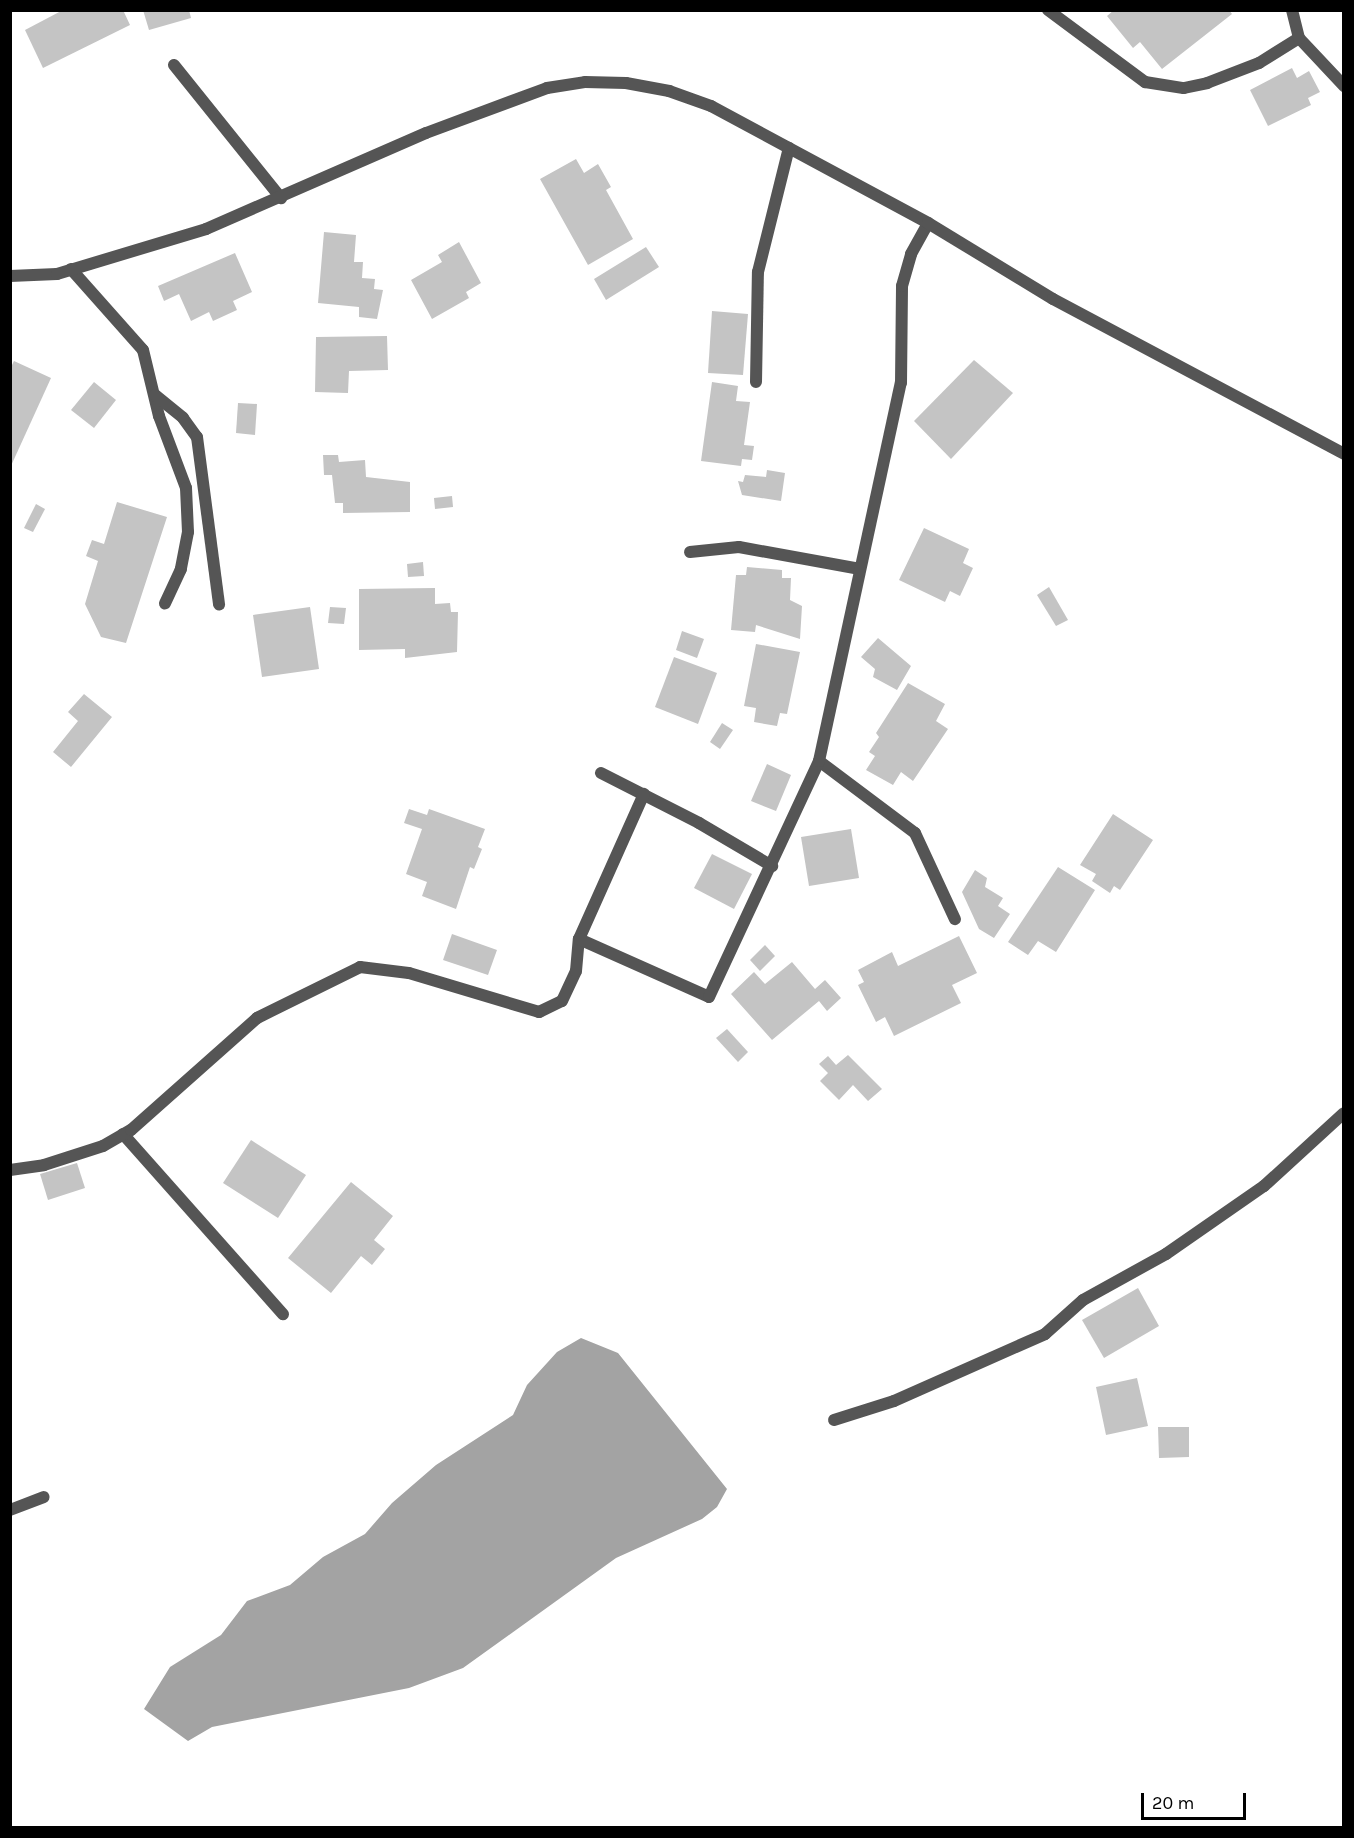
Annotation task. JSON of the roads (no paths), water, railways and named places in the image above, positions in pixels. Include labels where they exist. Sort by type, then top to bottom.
[{"type":"street","points":[[1048,10],[1129,73],[1170,88],[1207,83],[1259,63],[1299,38]]},
{"type":"street","points":[[1292,10],[1299,38],[1344,86]]},
{"type":"street","points":[[174,65],[280,198]]},
{"type":"street","points":[[10,276],[71,269],[206,229],[426,133],[547,88],[585,82],[626,83],[669,91],[711,106],[928,223],[1053,299],[1344,454]]},
{"type":"street","points":[[756,382],[758,272],[789,148]]},
{"type":"street","points":[[579,939],[709,997],[819,761],[901,383],[902,286],[911,254],[928,223]]},
{"type":"street","points":[[71,269],[143,350],[159,416],[186,488],[186,541],[181,569],[165,604]]},
{"type":"street","points":[[155,395],[183,418],[197,437],[219,605]]},
{"type":"street","points":[[690,552],[739,547],[860,569]]},
{"type":"street","points":[[819,761],[915,833],[955,919]]},
{"type":"street","points":[[602,773],[772,866]]},
{"type":"street","points":[[10,1170],[44,1165],[103,1146],[123,1134],[257,1018],[346,971],[360,967],[409,973],[539,1012],[562,1001],[576,971],[579,939],[644,794]]},
{"type":"street","points":[[834,1420],[894,1401],[1045,1334],[1083,1300],[1166,1254],[1264,1186],[1344,1113]]},
{"type":"street","points":[[123,1134],[283,1314]]},
{"type":"street","points":[[10,1510],[44,1497]]}]
